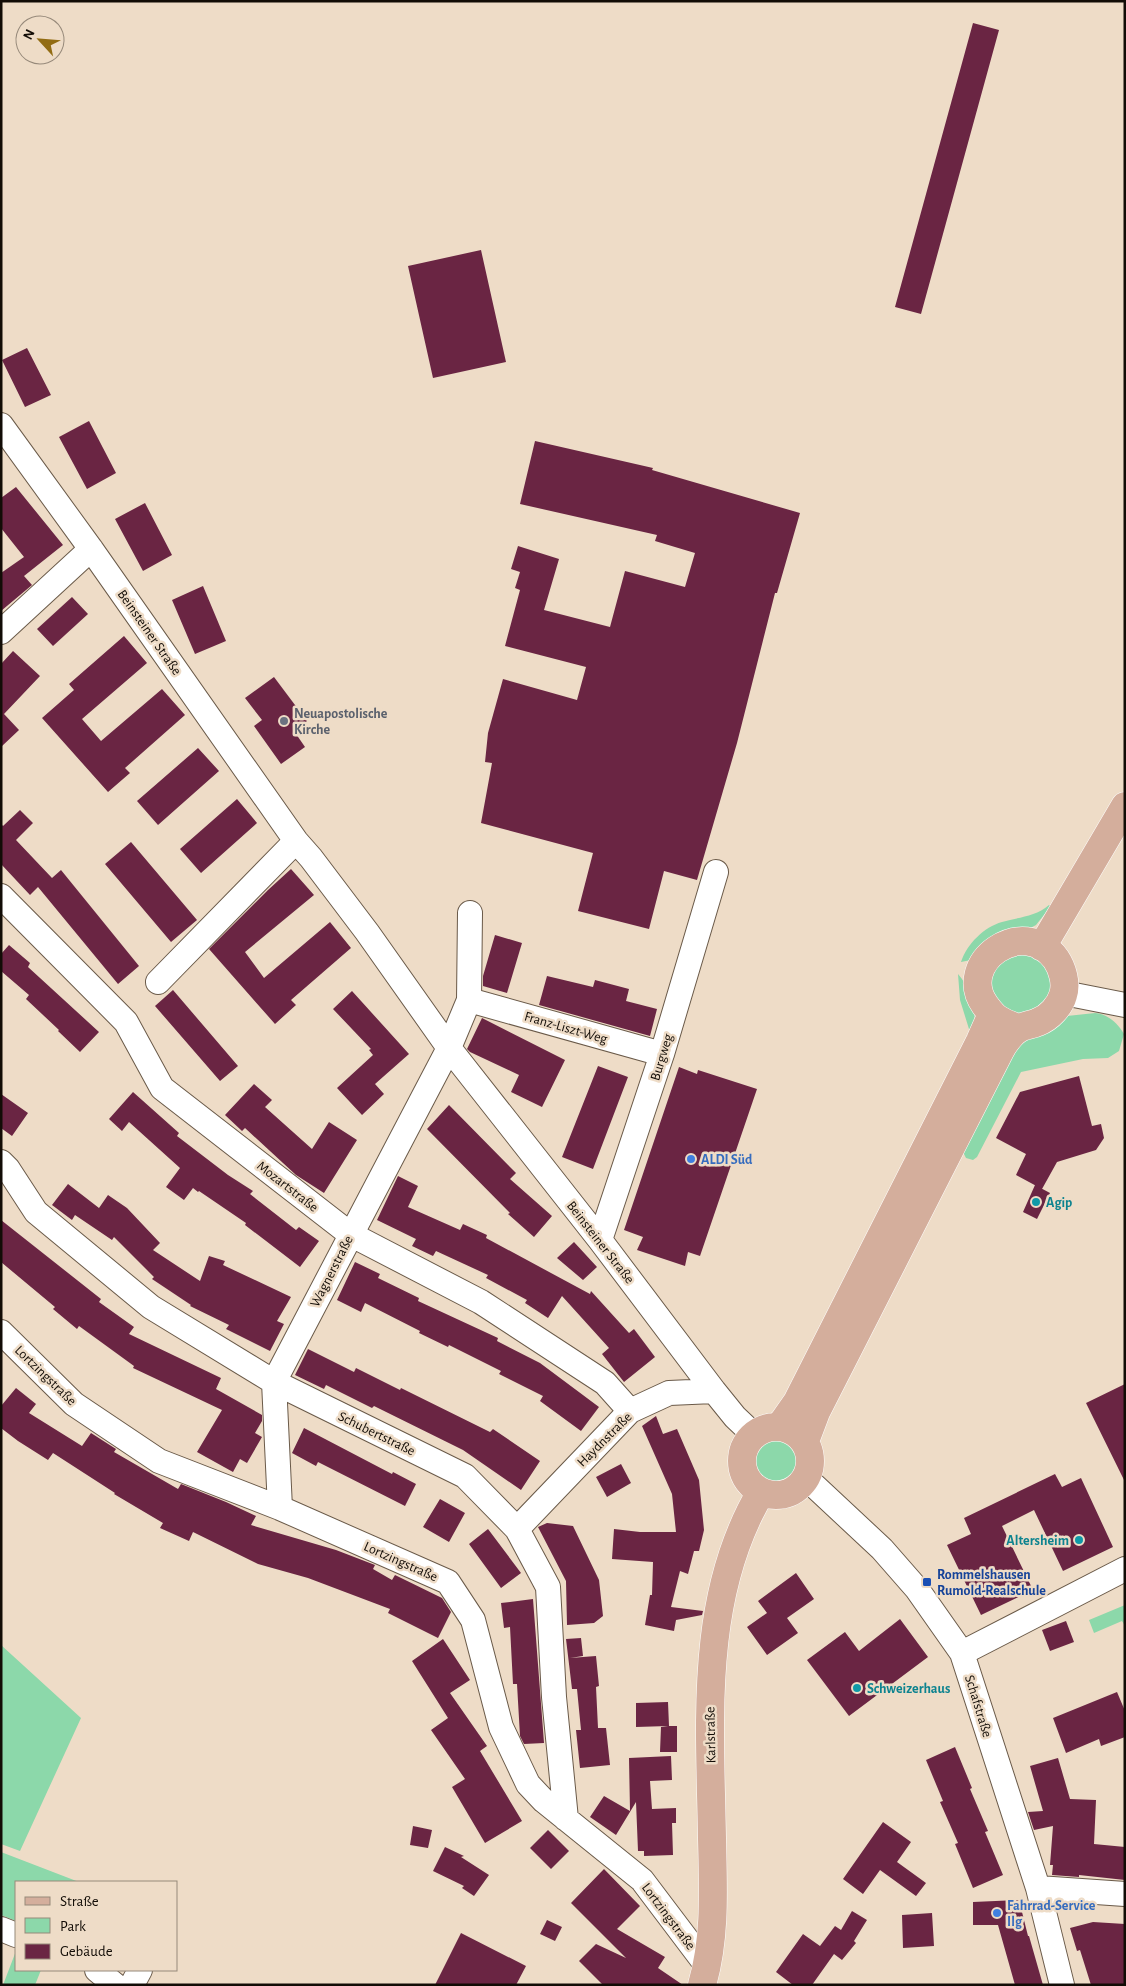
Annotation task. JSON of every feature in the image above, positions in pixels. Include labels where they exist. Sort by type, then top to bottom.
[{"type":"main road","points":[[1042,947],[1125,806]]},
{"type":"main road","points":[[805,1441],[821,1404],[1000,1050],[1019,1028],[1041,1022],[1051,1014],[1064,994],[1064,978],[1060,964],[1051,952],[1027,941],[1015,941],[1003,945],[992,952],[984,961],[980,973],[979,986],[982,1000],[992,1014],[1001,1021],[1019,1028]]},
{"type":"main road","points":[[765,1431],[785,1428],[794,1432],[805,1441],[810,1458],[810,1468],[800,1486],[790,1492],[779,1495],[761,1492],[750,1483],[744,1474],[742,1464],[743,1453],[747,1444],[765,1431],[783,1422],[796,1402],[980,1042],[992,1014]]},
{"type":"main road","name":"Karlstraße","points":[[704,1975],[714,1910],[709,1712],[713,1641],[730,1564],[742,1531],[761,1492]]},
{"type":"street","name":"Beinsteiner Straße","points":[[1,425],[91,549],[296,841],[367,932],[449,1048],[600,1240],[735,1417],[765,1431]]},
{"type":"street","points":[[1,632],[91,549]]},
{"type":"street","points":[[158,982],[296,841]]},
{"type":"street","name":"Burgweg","points":[[600,1240],[662,1054],[716,872]]},
{"type":"street","name":"Mozartstraße","points":[[1,896],[126,1022],[162,1088],[350,1234],[481,1302],[605,1383],[630,1411]]},
{"type":"street","points":[[449,1048],[469,1000],[470,913]]},
{"type":"street","points":[[1064,994],[1125,1005]]},
{"type":"street","name":"Franz-Liszt-Weg","points":[[469,1000],[662,1054]]},
{"type":"street","name":"Wagnerstraße","points":[[280,1508],[274,1382],[449,1048]]},
{"type":"street","name":"Schubertstraße","points":[[1,1162],[8,1169],[36,1212],[150,1307],[274,1382],[464,1476],[517,1529],[548,1588],[554,1697],[566,1819]]},
{"type":"street","name":"Lortzingstraße","points":[[1,1332],[74,1404],[159,1461],[280,1508],[448,1582],[473,1620],[501,1728],[528,1784],[544,1801],[642,1880],[704,1975]]},
{"type":"street","name":"Haydnstraße","points":[[517,1529],[630,1411],[669,1393],[714,1391]]},
{"type":"street","name":"Schafstraße","points":[[806,1478],[882,1549],[917,1590],[962,1653],[1038,1888],[1062,1985]]},
{"type":"street","points":[[962,1653],[1125,1569]]},
{"type":"street","points":[[1038,1888],[1125,1894]]},
{"type":"street","points":[[1,1929],[15,1935]]},
{"type":"street","points":[[98,1971],[115,1985]]},
{"type":"street","points":[[132,1985],[139,1971]]},
{"type":"green space","points":[[1049,905],[1051,906],[1036,925],[971,960],[961,962],[967,949],[977,937],[995,924],[1032,914]]},
{"type":"green space","points":[[1007,952],[1040,954],[1057,982],[1043,1011],[1010,1016],[989,991],[991,968]]},
{"type":"green space","points":[[958,974],[967,986],[972,1000],[975,1015],[973,1030],[969,1029],[960,1000]]},
{"type":"green space","points":[[1095,1013],[1108,1017],[1122,1030],[1124,1034],[1119,1051],[1108,1058],[1083,1059],[1021,1072],[977,1157],[973,1160],[966,1158],[963,1152],[1010,1049],[1067,1016]]},
{"type":"green space","points":[[781,1438],[793,1444],[798,1452],[798,1470],[793,1478],[785,1483],[771,1484],[759,1478],[754,1470],[753,1456],[759,1444],[767,1439]]},
{"type":"green space","points":[[1125,1605],[1125,1626],[1122,1621],[1094,1633],[1089,1620]]},
{"type":"green space","points":[[1,1645],[81,1718],[20,1851],[1,1844]]},
{"type":"green space","points":[[1,1852],[76,1881],[15,1881],[15,1921],[1,1915]]},
{"type":"green space","points":[[15,1954],[15,1971],[41,1971],[35,1985],[3,1985]]},
{"type":"building","points":[[973,23],[999,30],[921,314],[895,307]]},
{"type":"building","points":[[481,250],[506,362],[433,378],[408,266]]},
{"type":"building","points":[[27,348],[51,395],[25,407],[2,360]]},
{"type":"building","points":[[89,421],[116,473],[87,489],[59,437]]},
{"type":"building","points":[[535,441],[653,468],[652,470],[800,513],[777,593],[775,593],[737,743],[697,880],[664,871],[649,929],[578,911],[593,853],[481,823],[492,763],[485,762],[488,733],[503,679],[577,700],[586,667],[505,646],[520,590],[515,588],[520,572],[511,569],[518,546],[559,559],[544,610],[610,627],[625,571],[685,587],[695,553],[655,541],[657,535],[520,504]]},
{"type":"building","points":[[16,487],[63,545],[24,576],[32,585],[1,611],[1,573],[24,557],[1,528],[1,498]]},
{"type":"building","points":[[145,503],[172,555],[143,571],[115,519]]},
{"type":"building","points":[[203,586],[226,641],[195,654],[172,600]]},
{"type":"building","points":[[72,597],[88,614],[53,646],[37,629]]},
{"type":"building","points":[[124,636],[147,663],[82,719],[101,741],[162,689],[185,715],[125,768],[130,773],[108,792],[42,718],[74,690],[69,684]]},
{"type":"building","points":[[13,651],[40,676],[4,714],[19,730],[1,747],[1,664]]},
{"type":"building","name":"Neuapostolische Kirche","points":[[274,677],[307,721],[294,731],[305,747],[281,764],[254,726],[262,720],[245,698]]},
{"type":"building","points":[[198,748],[219,771],[158,825],[137,801]]},
{"type":"building","points":[[237,799],[257,823],[201,873],[180,849]]},
{"type":"building","points":[[20,810],[33,823],[16,840],[52,878],[61,870],[139,966],[118,984],[38,887],[30,895],[1,864],[1,824],[3,826]]},
{"type":"building","points":[[131,842],[197,920],[171,942],[105,864]]},
{"type":"building","points":[[291,869],[314,895],[245,952],[264,978],[330,922],[351,948],[291,1000],[296,1005],[275,1024],[209,949]]},
{"type":"building","points":[[495,935],[522,943],[507,993],[483,986],[483,976]]},
{"type":"building","points":[[9,945],[30,963],[28,967],[99,1032],[80,1052],[26,999],[29,995],[1,971],[1,954]]},
{"type":"building","points":[[547,976],[593,987],[595,980],[629,989],[626,1001],[657,1009],[650,1036],[539,1005]]},
{"type":"building","points":[[173,990],[238,1066],[220,1081],[155,1006]]},
{"type":"building","points":[[352,991],[409,1054],[375,1084],[384,1094],[362,1115],[337,1088],[373,1055],[369,1050],[371,1049],[333,1009]]},
{"type":"building","points":[[482,1018],[565,1060],[542,1107],[511,1092],[519,1075],[467,1049]]},
{"type":"building","points":[[598,1066],[628,1077],[593,1169],[562,1157]]},
{"type":"building","name":"ALDI Süd","points":[[679,1067],[697,1074],[698,1070],[757,1089],[700,1256],[688,1252],[685,1266],[637,1250],[643,1237],[624,1230]]},
{"type":"building","name":"Agip","points":[[1079,1076],[1092,1126],[1101,1124],[1104,1138],[1096,1150],[1057,1162],[1042,1189],[1016,1175],[1026,1154],[996,1138],[1020,1092]]},
{"type":"building","points":[[254,1084],[272,1100],[265,1107],[312,1149],[329,1122],[357,1140],[324,1193],[296,1175],[245,1128],[242,1131],[225,1115]]},
{"type":"building","points":[[133,1092],[179,1133],[177,1136],[228,1175],[253,1191],[250,1194],[296,1230],[299,1227],[319,1241],[300,1267],[245,1225],[246,1223],[199,1191],[193,1188],[184,1200],[166,1187],[180,1168],[129,1122],[122,1131],[109,1119]]},
{"type":"building","points":[[1,1094],[28,1113],[12,1136],[1,1128]]},
{"type":"building","points":[[449,1105],[516,1173],[510,1179],[552,1216],[534,1237],[508,1214],[510,1213],[427,1129]]},
{"type":"building","points":[[398,1176],[418,1186],[408,1207],[460,1230],[463,1224],[487,1235],[486,1238],[590,1294],[591,1291],[629,1333],[634,1329],[655,1357],[624,1382],[602,1354],[609,1348],[562,1296],[548,1318],[525,1303],[527,1300],[486,1278],[488,1275],[436,1251],[433,1256],[412,1246],[416,1239],[377,1220]]},
{"type":"building","points":[[68,1184],[99,1208],[108,1195],[127,1208],[160,1243],[153,1250],[200,1281],[209,1256],[225,1261],[223,1265],[291,1297],[277,1321],[284,1324],[270,1351],[226,1329],[229,1325],[190,1306],[152,1279],[154,1277],[114,1237],[112,1240],[75,1215],[72,1220],[52,1205]]},
{"type":"building","name":"Agip","points":[[1035,1185],[1050,1193],[1037,1219],[1023,1212]]},
{"type":"building","points":[[1,1220],[101,1299],[99,1302],[134,1327],[129,1334],[221,1378],[216,1389],[262,1415],[262,1421],[255,1433],[262,1437],[247,1463],[240,1459],[233,1472],[197,1452],[222,1410],[133,1368],[134,1366],[79,1326],[77,1329],[53,1309],[55,1307],[1,1262]]},
{"type":"building","points":[[574,1242],[597,1267],[583,1280],[557,1258]]},
{"type":"building","points":[[355,1262],[380,1274],[378,1278],[419,1298],[418,1301],[498,1338],[497,1341],[540,1363],[599,1407],[581,1431],[540,1401],[543,1396],[499,1374],[501,1371],[449,1345],[448,1347],[419,1333],[420,1331],[365,1303],[361,1312],[337,1300]]},
{"type":"building","points":[[308,1349],[354,1372],[356,1368],[400,1390],[401,1388],[490,1432],[493,1429],[540,1461],[521,1490],[463,1450],[374,1406],[372,1408],[326,1385],[324,1389],[295,1375]]},
{"type":"building","points":[[1125,1384],[1125,1482],[1086,1403]]},
{"type":"building","points":[[16,1388],[36,1404],[29,1413],[82,1446],[91,1433],[116,1449],[114,1452],[178,1489],[181,1484],[256,1516],[251,1525],[336,1550],[375,1565],[373,1569],[392,1580],[395,1575],[442,1598],[451,1612],[438,1638],[388,1613],[390,1609],[308,1578],[258,1564],[193,1532],[189,1541],[160,1528],[163,1523],[114,1494],[53,1453],[48,1460],[1,1428],[1,1406]]},
{"type":"building","points":[[656,1416],[663,1434],[677,1429],[699,1480],[704,1530],[699,1551],[694,1551],[688,1574],[680,1571],[671,1607],[703,1611],[702,1615],[676,1620],[674,1631],[645,1625],[650,1595],[652,1595],[653,1562],[612,1559],[614,1529],[640,1532],[676,1532],[672,1494],[642,1426]]},
{"type":"building","points":[[304,1428],[392,1474],[393,1472],[416,1484],[405,1506],[318,1462],[316,1466],[292,1453]]},
{"type":"building","points":[[621,1464],[631,1483],[607,1497],[596,1477]]},
{"type":"building","name":"Altersheim","points":[[1055,1474],[1062,1487],[1081,1478],[1113,1547],[1063,1571],[1034,1510],[1002,1526],[1033,1590],[981,1615],[947,1545],[971,1534],[964,1518]]},
{"type":"building","points":[[440,1499],[465,1513],[449,1542],[423,1527]]},
{"type":"building","points":[[547,1523],[573,1526],[599,1580],[603,1616],[594,1623],[567,1625],[566,1581],[538,1527]]},
{"type":"building","points":[[488,1529],[521,1573],[501,1588],[469,1544]]},
{"type":"building","points":[[796,1573],[814,1599],[787,1618],[798,1633],[767,1655],[747,1627],[767,1613],[758,1601]]},
{"type":"building","points":[[533,1599],[544,1743],[524,1744],[520,1736],[517,1684],[513,1684],[510,1627],[504,1628],[501,1603]]},
{"type":"building","name":"Schweizerhaus","points":[[900,1619],[928,1657],[849,1716],[807,1660],[845,1632],[859,1651]]},
{"type":"building","points":[[1066,1621],[1074,1642],[1050,1651],[1042,1630]]},
{"type":"building","points":[[581,1638],[583,1656],[570,1658],[596,1656],[599,1686],[596,1687],[598,1728],[606,1728],[610,1765],[580,1768],[576,1730],[581,1730],[577,1689],[572,1689],[566,1639]]},
{"type":"building","points":[[443,1639],[470,1680],[450,1693],[487,1746],[480,1751],[522,1821],[485,1843],[452,1787],[465,1779],[431,1730],[448,1718],[412,1661]]},
{"type":"building","points":[[1117,1692],[1125,1711],[1125,1737],[1101,1746],[1099,1739],[1066,1753],[1053,1718]]},
{"type":"building","points":[[668,1702],[669,1726],[677,1726],[677,1752],[660,1752],[661,1727],[668,1726],[636,1727],[636,1703]]},
{"type":"building","points":[[955,1747],[988,1831],[985,1832],[1003,1875],[973,1888],[955,1844],[958,1843],[940,1802],[943,1801],[926,1760]]},
{"type":"building","points":[[671,1756],[672,1780],[650,1781],[652,1809],[676,1808],[676,1823],[672,1823],[673,1855],[644,1856],[644,1851],[638,1851],[636,1802],[616,1835],[590,1817],[604,1796],[630,1811],[629,1758]]},
{"type":"building","points":[[1058,1758],[1070,1799],[1096,1800],[1094,1844],[1125,1847],[1125,1880],[1079,1875],[1079,1877],[1052,1875],[1053,1865],[1050,1865],[1053,1826],[1034,1830],[1028,1812],[1043,1811],[1030,1766]]},
{"type":"building","points":[[883,1822],[911,1842],[897,1862],[926,1883],[916,1896],[880,1870],[863,1894],[843,1879]]},
{"type":"building","points":[[413,1826],[432,1830],[428,1848],[410,1845]]},
{"type":"building","points":[[548,1830],[569,1851],[551,1869],[530,1848]]},
{"type":"building","points":[[445,1847],[464,1856],[461,1857],[489,1875],[474,1896],[462,1888],[464,1886],[433,1871]]},
{"type":"building","points":[[604,1869],[640,1906],[617,1929],[665,1957],[658,1968],[683,1985],[603,1985],[579,1961],[596,1944],[626,1958],[571,1903]]},
{"type":"building","points":[[1019,1900],[1043,1985],[1015,1985],[998,1925],[973,1925],[973,1902]]},
{"type":"building","points":[[852,1911],[867,1920],[854,1941],[856,1943],[842,1960],[834,1954],[812,1985],[793,1985],[776,1972],[803,1934],[820,1946],[835,1926],[841,1930]]},
{"type":"building","points":[[932,1913],[934,1946],[903,1948],[902,1915]]},
{"type":"building","points":[[547,1920],[562,1927],[555,1941],[540,1934]]},
{"type":"building","points":[[1093,1922],[1125,1924],[1125,1985],[1091,1985],[1080,1950],[1077,1951],[1070,1928]]},
{"type":"building","points":[[461,1933],[526,1966],[516,1985],[435,1985]]},
{"type":"place","name":"Neuapostolische Kirche","points":[[284,721]]},
{"type":"place","name":"ALDI Süd","points":[[691,1159]]},
{"type":"place","name":"Agip","points":[[1036,1202]]},
{"type":"place","name":"Altersheim","points":[[1079,1540]]},
{"type":"place","name":"Rommelshausen Rumold-Realschule","points":[[927,1582]]},
{"type":"place","name":"Schweizerhaus","points":[[857,1688]]},
{"type":"place","name":"Fahrrad-Service Ilg","points":[[997,1913]]}]
